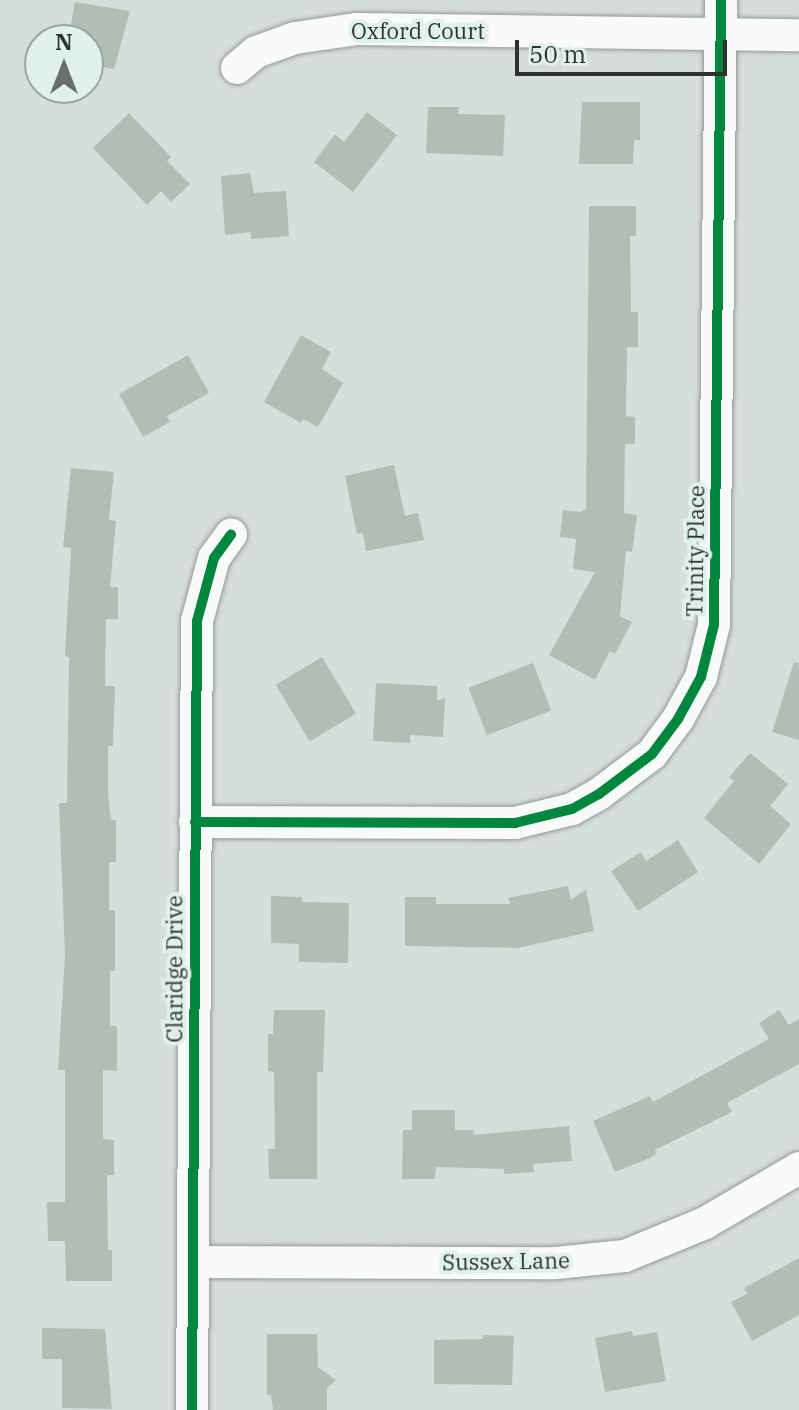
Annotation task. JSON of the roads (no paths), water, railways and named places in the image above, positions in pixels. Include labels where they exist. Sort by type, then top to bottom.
[{"type":"street","name":"Trinity Place","points":[[195,822],[515,823],[572,809],[599,794],[652,754],[678,719],[701,677],[714,625],[721,0]]},
{"type":"street","name":"Oxford Court","points":[[237,68],[256,52],[295,38],[357,29],[799,35]]},
{"type":"street","name":"Claridge Drive","points":[[192,1410],[197,621],[214,558],[231,535]]},
{"type":"street","name":"Sussex Lane","points":[[193,1262],[556,1263],[625,1256],[705,1223],[799,1168]]}]
